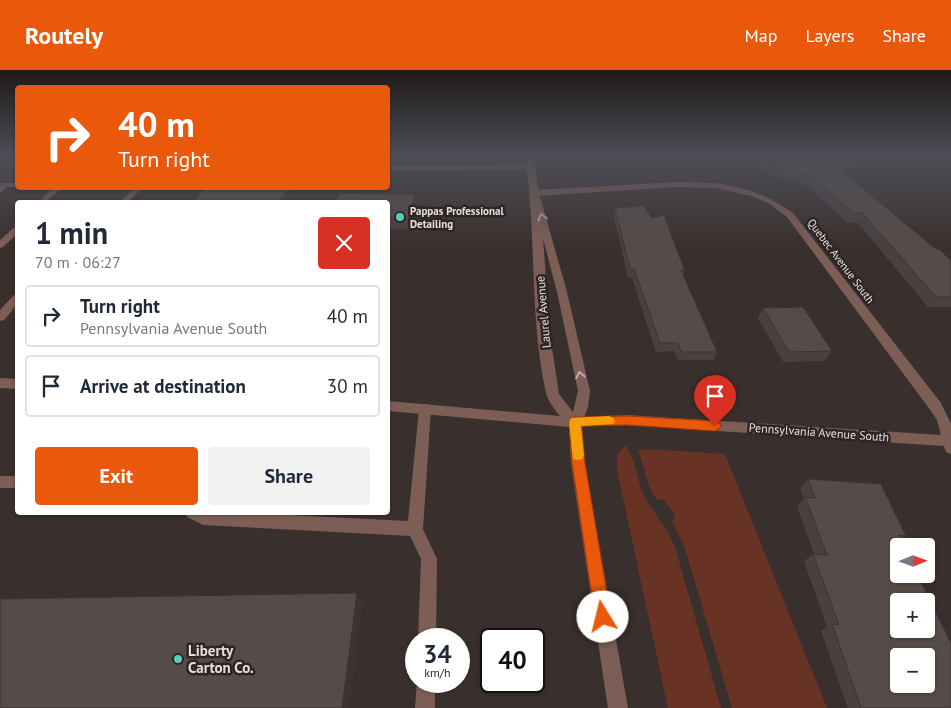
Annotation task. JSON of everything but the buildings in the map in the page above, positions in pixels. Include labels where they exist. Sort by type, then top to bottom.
[{"type":"street","name":"Laurel Avenue","points":[[534,187],[544,335],[552,395],[561,408],[575,422]]},
{"type":"street","name":"Quebec Avenue South","points":[[535,193],[657,187]]},
{"type":"street","name":"Quebec Avenue South","points":[[729,187],[743,189],[778,205],[790,215],[936,407],[943,419],[950,443]]},
{"type":"street","points":[[44,200],[55,190]]},
{"type":"street","points":[[126,200],[136,190]]},
{"type":"street","name":"Laurel Avenue","points":[[535,193],[562,292],[584,391],[582,407],[575,422],[578,463],[618,708]]},
{"type":"street","points":[[0,245],[15,230]]},
{"type":"street","points":[[0,317],[15,300]]},
{"type":"street","points":[[0,383],[15,384]]},
{"type":"street","name":"Pennsylvania Avenue South","points":[[390,406],[575,422],[627,420],[950,443]]},
{"type":"street","points":[[425,409],[415,528],[429,559],[427,628]]},
{"type":"street","points":[[0,482],[15,482]]},
{"type":"street","points":[[198,515],[203,518],[415,528]]},
{"type":"street","points":[[425,708],[426,693]]},
{"type":"shaded area","points":[[625,445],[634,462],[643,493],[675,547],[721,708],[668,708],[617,470],[617,455]]},
{"type":"shaded area","points":[[638,450],[725,454],[827,708],[732,708],[684,545],[672,522],[675,515],[664,500],[657,499],[651,492]]},
{"type":"slow traffic","points":[[578,455],[575,422],[609,421]]},
{"type":"place","name":"Pappas Professional Detailing","points":[[400,217]]},
{"type":"place","name":"Liberty Carton Co.","points":[[178,659]]},
{"type":"route","points":[[603,617],[578,463],[575,422],[627,420],[715,426]]}]
